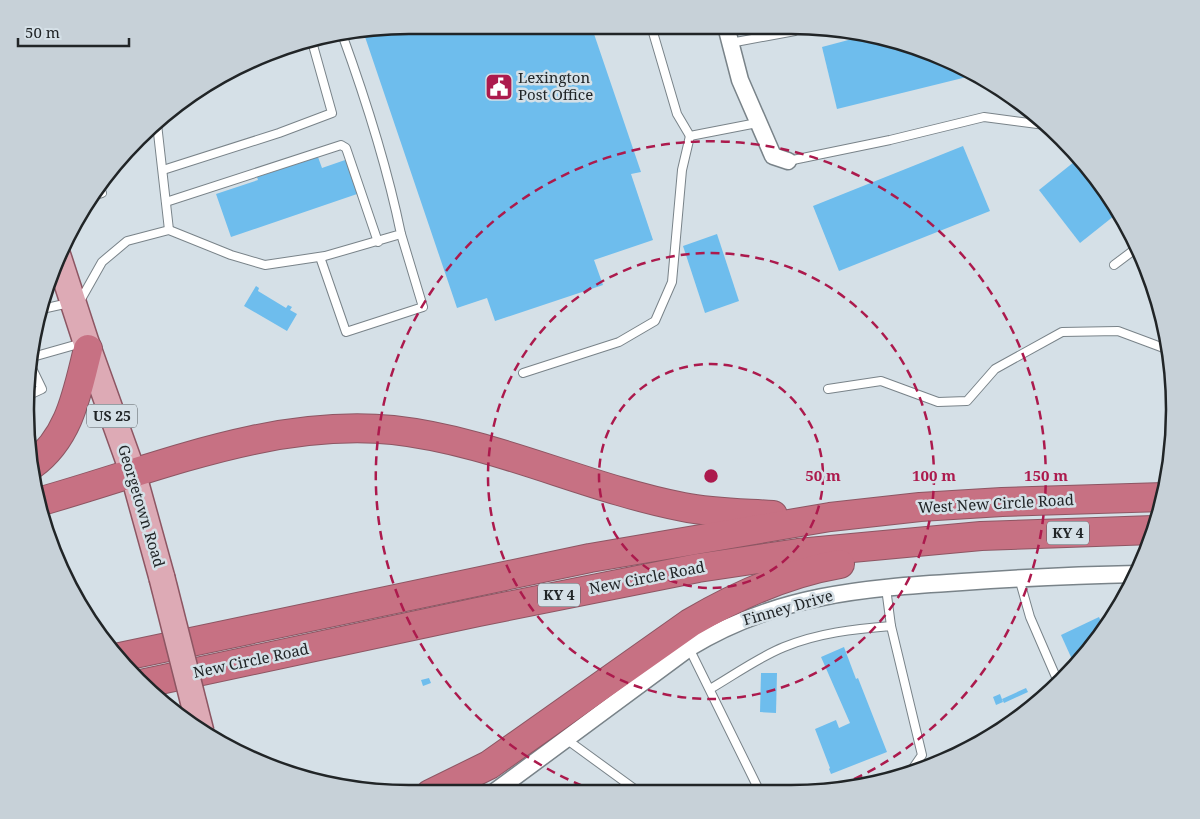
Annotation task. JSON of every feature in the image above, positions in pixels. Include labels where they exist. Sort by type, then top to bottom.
[{"type":"highway","points":[[37,461],[44,456],[67,425],[87,346]]},
{"type":"highway","points":[[45,500],[208,450],[280,435],[333,430],[392,430],[455,442],[612,489],[715,513],[830,518]]},
{"type":"highway","name":"West New Circle Road","points":[[830,518],[920,506],[1155,497]]},
{"type":"highway","name":"New Circle Road","points":[[126,656],[590,558],[830,518]]},
{"type":"highway","name":"West New Circle Road","points":[[981,536],[1146,530]]},
{"type":"highway","points":[[451,785],[496,760],[690,623],[725,603],[796,574],[820,567],[981,536]]},
{"type":"highway","name":"New Circle Road","points":[[151,682],[478,612],[698,568],[798,553],[981,536]]},
{"type":"main road","name":"Georgetown Road","points":[[62,267],[87,346],[133,473],[198,720]]},
{"type":"street","points":[[729,37],[740,80],[773,156],[788,161]]},
{"type":"street","name":"Finney Drive","points":[[504,785],[689,648],[710,635],[769,610],[808,599],[886,587],[1019,578],[1128,574]]},
{"type":"lane","points":[[523,373],[618,342],[655,321],[672,282],[682,170],[690,136],[677,114],[653,34]]},
{"type":"lane","points":[[729,37],[763,34]]},
{"type":"lane","points":[[320,257],[346,332],[423,307],[369,110],[344,40]]},
{"type":"lane","points":[[162,170],[279,133],[332,113],[313,47]]},
{"type":"lane","points":[[788,161],[890,140],[984,117],[1034,124]]},
{"type":"lane","points":[[690,136],[757,122]]},
{"type":"lane","points":[[158,131],[169,230]]},
{"type":"lane","points":[[166,202],[341,145],[346,148],[353,164],[378,242]]},
{"type":"lane","points":[[48,308],[74,306],[102,262],[127,241],[169,230],[231,256],[265,265],[320,257],[402,234]]},
{"type":"lane","points":[[1114,265],[1131,252]]},
{"type":"lane","points":[[828,389],[881,380],[938,402],[967,401],[995,369],[1062,332],[1118,331],[1161,347]]},
{"type":"lane","points":[[38,357],[87,346]]},
{"type":"lane","points":[[35,392],[42,389],[36,378]]},
{"type":"lane","points":[[1019,578],[1030,617],[1055,676]]},
{"type":"lane","points":[[886,587],[891,626],[922,755],[916,763]]},
{"type":"lane","points":[[710,689],[783,647],[817,636],[842,631],[891,626]]},
{"type":"lane","points":[[689,648],[757,785]]},
{"type":"lane","points":[[566,739],[629,785]]},
{"type":"building","points":[[410,34],[594,34],[641,172],[631,174],[653,240],[594,260],[603,285],[495,321],[487,298],[457,308],[365,37]]},
{"type":"building","points":[[852,39],[864,41],[934,62],[965,77],[837,109],[822,47]]},
{"type":"building","points":[[963,146],[990,211],[839,271],[813,206]]},
{"type":"building","points":[[318,157],[322,168],[348,159],[360,193],[231,237],[216,194],[258,180],[257,177]]},
{"type":"building","points":[[1073,162],[1089,181],[1113,217],[1080,243],[1039,190]]},
{"type":"building","points":[[717,234],[739,301],[705,313],[683,246]]},
{"type":"building","points":[[256,286],[259,288],[258,291],[286,308],[288,305],[292,307],[290,310],[297,314],[287,331],[244,306]]},
{"type":"building","points":[[1099,617],[1101,621],[1072,658],[1061,635]]},
{"type":"building","points":[[844,647],[887,752],[831,774],[815,729],[836,720],[839,728],[850,723],[821,657]]},
{"type":"building","points":[[761,673],[777,673],[776,713],[760,712]]},
{"type":"building","points":[[429,678],[431,683],[423,686],[421,680]]},
{"type":"building","points":[[1026,688],[1028,692],[1004,703],[1002,699]]},
{"type":"building","points":[[1000,694],[1003,702],[996,705],[993,697]]},
{"type":"place","name":"Lexington Post Office","points":[[499,87]]}]
